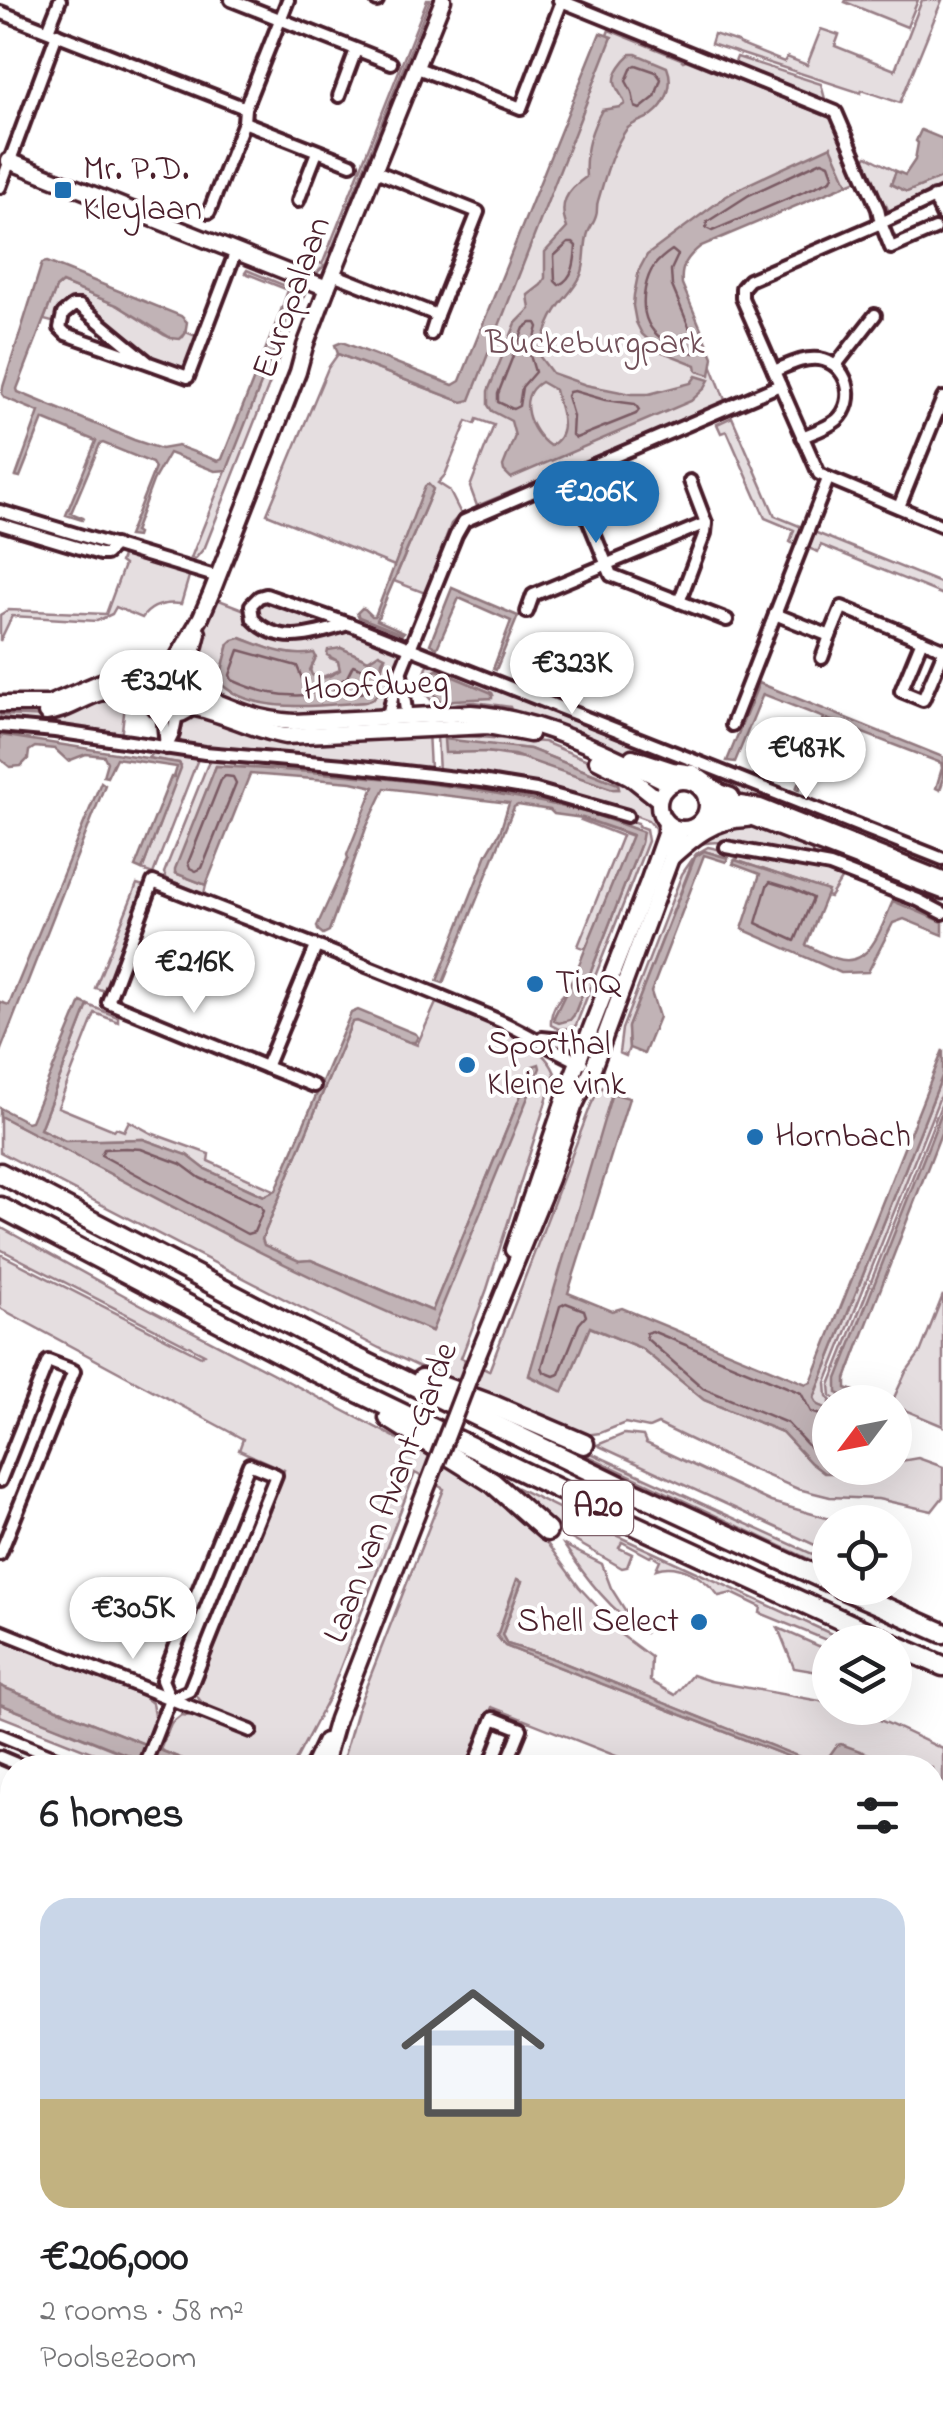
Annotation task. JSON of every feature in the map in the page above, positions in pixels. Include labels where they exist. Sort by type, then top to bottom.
[{"type":"highway","name":"A20","points":[[0,1173],[318,1340],[812,1574]]},
{"type":"highway","name":"A20","points":[[0,1207],[308,1368],[851,1625]]},
{"type":"highway","name":"A20","points":[[318,1340],[584,1444]]},
{"type":"highway","name":"A20","points":[[308,1368],[493,1483],[547,1531]]},
{"type":"highway","points":[[880,1605],[943,1633]]},
{"type":"highway","name":"A20","points":[[912,1653],[943,1666]]},
{"type":"main road","name":"Europalaan","points":[[172,667],[201,617],[218,577],[298,372],[304,346],[442,0]]},
{"type":"main road","points":[[4,158],[236,252],[330,281]]},
{"type":"main road","name":"Europalaan","points":[[188,672],[201,617]]},
{"type":"main road","points":[[172,667],[188,672],[195,682],[182,707],[154,706],[150,696],[152,680],[160,670],[172,667]]},
{"type":"main road","points":[[0,707],[49,704],[100,682],[152,680]]},
{"type":"main road","points":[[0,707],[39,714],[66,709],[98,693],[150,696]]},
{"type":"main road","name":"Hoofdweg","points":[[182,707],[294,722],[471,713],[500,716],[603,752],[670,784]]},
{"type":"main road","name":"Hoofdweg","points":[[182,707],[202,709],[266,733],[286,736],[488,726],[515,730],[614,768],[659,800]]},
{"type":"main road","points":[[603,752],[694,773],[720,792],[808,840],[943,891]]},
{"type":"main road","points":[[704,817],[706,799],[692,783],[670,784],[663,791],[659,812],[666,822],[682,830],[711,813],[756,813]]},
{"type":"main road","points":[[706,799],[943,880]]},
{"type":"main road","points":[[671,858],[710,827],[756,813]]},
{"type":"main road","name":"Laan van Avant-Garde","points":[[318,1755],[337,1718],[550,1179],[666,822]]},
{"type":"main road","name":"Laan van Avant-Garde","points":[[589,1056],[682,830]]},
{"type":"main road","name":"Laan van Avant-Garde","points":[[327,1755],[337,1718]]},
{"type":"street","points":[[0,187],[4,158],[52,32],[60,0]]},
{"type":"street","points":[[231,0],[391,63]]},
{"type":"street","points":[[209,212],[288,0]]},
{"type":"street","points":[[415,67],[521,108],[560,1],[836,112],[891,248],[934,229]]},
{"type":"street","points":[[0,12],[246,108]]},
{"type":"street","points":[[339,96],[356,50]]},
{"type":"street","points":[[244,122],[351,164]]},
{"type":"street","points":[[298,201],[317,152]]},
{"type":"street","points":[[373,170],[478,212],[432,334]]},
{"type":"street","points":[[943,218],[939,195],[744,284],[742,298],[818,474],[943,526]]},
{"type":"street","points":[[149,363],[80,306],[62,314],[60,328],[66,334],[188,377],[236,252]]},
{"type":"street","points":[[330,281],[437,315]]},
{"type":"street","points":[[836,365],[875,315]]},
{"type":"street","points":[[774,371],[805,359],[826,360],[836,365],[845,378],[849,400],[844,412],[828,426],[802,437]]},
{"type":"street","points":[[401,674],[408,716],[399,730],[388,717],[391,696],[464,521],[780,385]]},
{"type":"street","points":[[899,508],[943,398]]},
{"type":"street","points":[[570,476],[611,574],[727,620]]},
{"type":"street","points":[[732,724],[828,479]]},
{"type":"street","points":[[679,602],[705,534],[706,523],[690,481]]},
{"type":"street","points":[[0,510],[218,577]]},
{"type":"street","points":[[527,612],[534,595],[706,523]]},
{"type":"street","points":[[0,524],[100,554],[106,554],[115,544]]},
{"type":"street","points":[[48,538],[52,526]]},
{"type":"street","points":[[349,624],[291,637],[256,624],[250,609],[254,600],[266,595],[349,624],[943,859]]},
{"type":"street","points":[[822,658],[842,607],[922,640],[943,651],[923,700],[901,691],[922,640]]},
{"type":"street","points":[[775,614],[830,636]]},
{"type":"street","points":[[166,748],[182,707]]},
{"type":"street","points":[[0,726],[481,781],[536,790],[627,816]]},
{"type":"street","points":[[808,840],[826,866]]},
{"type":"street","points":[[726,847],[826,866],[943,912]]},
{"type":"street","points":[[314,1086],[108,1002],[153,882],[536,1037],[574,1042],[589,1056]]},
{"type":"street","points":[[266,1066],[316,947]]},
{"type":"street","points":[[0,1480],[48,1361],[74,1371],[0,1554]]},
{"type":"street","points":[[148,1755],[170,1698],[162,1680],[249,1464],[276,1475],[189,1691],[170,1698]]},
{"type":"street","points":[[0,1631],[251,1731]]},
{"type":"street","points":[[479,1755],[494,1718],[521,1729],[511,1755]]},
{"type":"street","points":[[0,1735],[49,1755]]},
{"type":"green space","points":[[427,0],[326,264],[315,275],[317,262],[322,264],[324,260]]},
{"type":"green space","points":[[846,0],[918,0],[907,27]]},
{"type":"green space","points":[[922,0],[942,0],[900,103],[711,44],[714,34],[784,62],[787,57],[807,65],[821,29],[839,35],[835,46],[895,70]]},
{"type":"green space","name":"Buckeburgpark","points":[[609,30],[829,117],[858,180],[692,245],[674,270],[727,405],[717,405],[477,506],[470,487],[494,425],[477,419],[475,424],[467,421],[438,483],[449,490],[461,514],[451,524],[425,593],[394,581],[433,489],[427,494],[397,567],[267,514],[328,368],[338,354],[466,401]]},
{"type":"green space","points":[[737,57],[821,84],[826,103],[740,69],[735,62]]},
{"type":"green space","points":[[867,156],[896,171],[891,184],[907,192],[943,177],[943,188],[889,212],[886,205],[882,207],[863,161]]},
{"type":"green space","points":[[247,270],[305,294],[205,547],[195,559],[191,558],[285,327],[282,308],[288,290],[245,273]]},
{"type":"green space","points":[[62,283],[117,305],[171,338],[183,337],[186,332],[196,336],[183,371],[154,360],[78,300],[67,301],[59,308],[56,323],[44,320],[56,288]]},
{"type":"green space","points":[[732,417],[775,516],[802,527],[795,545],[790,542],[794,530],[765,518],[727,431],[721,433],[717,424]]},
{"type":"green space","points":[[814,532],[943,584],[943,595],[821,545],[818,552],[808,548]]},
{"type":"green space","points":[[124,551],[151,564],[155,561],[161,567],[190,573],[181,604],[159,605],[142,618],[116,607],[112,614],[97,621],[12,616],[0,641],[0,615],[8,610],[106,614],[124,565],[120,562]]},
{"type":"green space","points":[[214,598],[245,610],[254,627],[282,639],[301,642],[346,631],[383,641],[402,655],[392,672],[390,694],[377,712],[275,719],[206,694],[194,671],[201,633]],"holes":[[[241,638],[277,652],[316,657],[310,670],[311,675],[320,678],[340,670],[338,661],[330,658],[341,648],[368,660],[385,657],[373,699],[364,702],[294,706],[219,682],[229,644]]]},
{"type":"green space","points":[[267,600],[333,623],[297,631],[271,625],[261,621],[257,611]]},
{"type":"green space","points":[[430,659],[688,764],[629,753],[510,707],[475,702],[438,708],[420,687]],"holes":[[[437,670],[492,693],[440,701],[429,689],[430,673]]]},
{"type":"green space","points":[[122,695],[125,705],[121,738],[0,720],[0,715],[53,717]]},
{"type":"green space","points":[[194,712],[265,736],[428,731],[430,769],[185,745],[177,738],[178,729],[183,719]]},
{"type":"green space","points":[[437,736],[544,742],[616,773],[653,803],[661,832],[655,845],[655,828],[648,820],[607,805],[537,785],[439,772]],"holes":[[[444,740],[530,749],[618,784],[619,789],[529,759]]]},
{"type":"green space","points":[[153,752],[198,759],[153,874],[142,870],[181,765],[148,758]]},
{"type":"green space","points":[[211,759],[534,794],[638,823],[646,829],[648,841],[576,1025],[559,1029],[551,1025],[553,1011],[567,991],[554,1017],[574,1015],[642,832],[584,812],[493,793],[355,775],[216,766],[175,873],[206,885],[204,894],[167,879],[164,873]]},
{"type":"green space","points":[[714,775],[943,865],[943,876],[738,794],[720,784]]},
{"type":"green space","points":[[583,818],[632,836],[586,949],[578,946],[622,836]]},
{"type":"green space","points":[[746,824],[802,844],[813,852],[810,860],[722,842],[691,849],[675,868],[614,1025],[680,855],[712,830]]},
{"type":"green space","points":[[708,847],[727,851],[728,858],[704,851],[694,857],[628,1028],[626,1056],[619,1053],[622,1029],[682,874],[696,854]]},
{"type":"green space","points":[[743,855],[836,872],[842,878],[830,897],[826,896],[827,891],[735,860]]},
{"type":"green space","points":[[137,884],[147,887],[105,991],[95,988]]},
{"type":"green space","points":[[436,1003],[520,1038],[547,1059],[555,1073],[487,1289],[461,1358],[489,1371],[591,1105],[609,1081],[617,1081],[529,1376],[563,1392],[589,1327],[641,1348],[704,1400],[782,1432],[812,1463],[812,1485],[912,1485],[912,1459],[943,1467],[943,1497],[932,1511],[878,1499],[830,1497],[798,1489],[658,1424],[649,1428],[625,1423],[578,1436],[516,1412],[379,1348],[0,1152],[0,1116],[259,1251],[431,1331],[533,1066],[432,1311],[311,1260],[299,1261],[263,1245],[262,1239],[352,1022],[417,1045]]},
{"type":"green space","points":[[88,1005],[118,1017],[118,1022],[95,1013],[58,1107],[114,1130],[124,1131],[129,1121],[209,1154],[208,1161],[276,1191],[264,1196],[205,1169],[187,1155],[143,1139],[65,1141],[40,1129]]},
{"type":"green space","points":[[943,1074],[943,1089],[826,1385],[819,1385]]},
{"type":"green space","points":[[943,1100],[844,1385],[830,1385]]},
{"type":"green space","points":[[0,1227],[482,1483],[541,1535],[604,1614],[604,1622],[651,1657],[650,1681],[675,1695],[692,1675],[812,1700],[812,1725],[890,1725],[943,1749],[943,1755],[867,1755],[837,1745],[831,1755],[793,1755],[549,1657],[507,1644],[502,1635],[522,1581],[497,1636],[505,1646],[784,1755],[614,1755],[492,1707],[473,1755],[344,1755],[357,1710],[444,1489],[415,1473],[329,1697],[298,1755],[172,1755],[160,1750],[171,1723],[181,1715],[193,1713],[253,1737],[256,1727],[214,1711],[196,1694],[284,1470],[239,1450],[243,1439],[0,1308],[0,1254],[201,1356],[204,1354],[0,1249]]},
{"type":"green space","points":[[943,1295],[943,1426],[912,1413],[912,1385],[900,1385],[920,1353]]},
{"type":"green space","points":[[522,1425],[812,1554],[812,1561]]},
{"type":"green space","points":[[624,1434],[643,1436],[646,1443],[771,1502],[812,1514],[812,1544],[597,1445]]},
{"type":"green space","points":[[479,1469],[812,1625],[812,1634],[760,1613],[761,1607],[732,1593],[719,1596],[699,1577],[682,1569],[656,1569],[660,1560],[622,1542],[619,1548],[632,1554],[627,1567],[622,1568],[549,1526]]},
{"type":"green space","points":[[564,1545],[602,1564],[611,1588],[632,1621],[645,1633],[600,1593]]},
{"type":"green space","points":[[778,1628],[812,1643],[812,1671],[794,1668]]},
{"type":"green space","points":[[0,1636],[143,1692],[152,1703],[156,1718],[146,1745],[0,1686]]},
{"type":"green space","points":[[0,1704],[127,1755],[99,1755],[0,1716]]},
{"type":"water","points":[[600,33],[612,37],[470,400],[462,402],[338,354],[335,345],[342,342],[453,385],[460,381]]},
{"type":"water","points":[[631,54],[667,67],[668,93],[649,117],[629,127],[616,147],[588,234],[581,275],[552,318],[540,357],[552,373],[631,394],[649,394],[691,383],[696,376],[709,380],[691,401],[511,478],[503,466],[515,436],[511,421],[488,405],[488,391],[516,323],[530,309],[528,295],[545,278],[545,252],[567,228],[564,205],[569,193],[586,177],[587,151],[598,118],[602,110],[625,104],[615,78]],"holes":[[[541,382],[555,390],[563,428],[550,446],[536,432],[527,405],[533,388]]]},
{"type":"water","points":[[921,130],[943,139],[943,177],[907,192],[891,184],[896,171],[905,175],[915,160]]},
{"type":"water","points":[[831,146],[848,184],[701,246],[686,263],[682,284],[713,357],[710,375],[660,351],[642,334],[633,306],[639,270],[647,255],[725,197]]},
{"type":"water","points":[[42,263],[181,316],[187,322],[185,334],[180,339],[171,338],[117,305],[62,283],[56,288],[18,392],[161,449],[178,446],[218,461],[222,459],[282,308],[289,313],[227,470],[215,471],[169,453],[153,481],[134,532],[136,537],[128,536],[155,468],[152,463],[100,444],[71,513],[83,518],[66,515],[96,441],[43,419],[20,477],[16,476],[39,412],[5,398],[3,387]]},
{"type":"water","points":[[428,484],[433,489],[377,620],[402,634],[357,613],[362,608],[375,616]]},
{"type":"water","points":[[452,588],[518,616],[496,670],[493,669],[511,621],[459,598],[437,648],[430,644]]},
{"type":"water","points":[[240,638],[285,653],[314,653],[310,670],[319,678],[340,670],[338,661],[327,655],[328,650],[341,648],[368,660],[379,653],[385,656],[377,694],[365,702],[308,706],[250,700],[219,682],[229,644]]},
{"type":"water","points":[[437,670],[492,693],[492,698],[442,703],[426,684],[430,673]]},
{"type":"water","points":[[759,683],[943,757],[940,790],[936,788],[941,763],[827,719],[799,790],[796,789],[824,718],[763,694],[735,762],[727,761]]},
{"type":"water","points":[[0,735],[179,763],[181,768],[142,870],[135,867],[177,767],[116,758],[107,777],[103,776],[107,762],[104,756],[86,754],[68,761],[55,749],[35,747],[21,766],[10,767],[0,759]]},
{"type":"water","points":[[444,739],[530,749],[618,784],[619,789],[514,755],[445,753]]},
{"type":"water","points":[[216,766],[355,776],[493,793],[584,812],[643,832],[574,1015],[570,1020],[554,1021],[632,835],[550,810],[514,807],[443,983],[437,981],[509,803],[385,788],[366,828],[329,931],[323,934],[317,926],[374,787],[250,774],[206,885],[175,873],[175,869]]},
{"type":"water","points":[[101,782],[105,785],[0,1052],[0,1002],[9,1005]]},
{"type":"water","points":[[704,851],[728,858],[726,862],[704,855],[651,992],[659,1017],[644,1054],[629,1048],[628,1027],[695,857]]},
{"type":"water","points":[[735,860],[828,891],[806,945],[835,958],[854,959],[870,948],[893,901],[943,922],[943,935],[904,919],[893,923],[868,972],[841,973],[742,929],[760,874],[733,864]]},
{"type":"water","points":[[81,1002],[88,1005],[40,1129],[65,1141],[143,1139],[187,1155],[205,1169],[264,1196],[276,1190],[351,1013],[358,1010],[416,1034],[415,1042],[409,1042],[352,1022],[262,1239],[264,1245],[299,1261],[311,1260],[432,1311],[533,1066],[539,1064],[432,1331],[268,1256],[0,1116],[0,1108],[31,1121]]},
{"type":"water","points":[[943,1050],[943,1074],[819,1385],[812,1385],[812,1464],[782,1432],[704,1400],[641,1348],[590,1327],[563,1392],[529,1375],[612,1093],[629,1098],[568,1293],[612,1311],[622,1308],[806,1384],[811,1382]]},
{"type":"water","points":[[943,1109],[943,1128],[846,1385],[837,1385]]},
{"type":"water","points":[[517,1579],[522,1581],[502,1635],[507,1644],[549,1657],[794,1755],[784,1755],[505,1646],[497,1636]]},
{"type":"water","points":[[0,1686],[172,1755],[128,1755],[0,1704]]},
{"type":"water","points":[[841,1744],[871,1755],[830,1755]]},
{"type":"place","name":"Mr. P.D. Kleylaan","points":[[63,190]]},
{"type":"place","name":"TinQ","points":[[535,984]]},
{"type":"place","name":"Sporthal Kleine vink","points":[[467,1065]]},
{"type":"place","name":"Hornbach","points":[[755,1137]]},
{"type":"place","name":"Shell Select","points":[[699,1622]]}]
